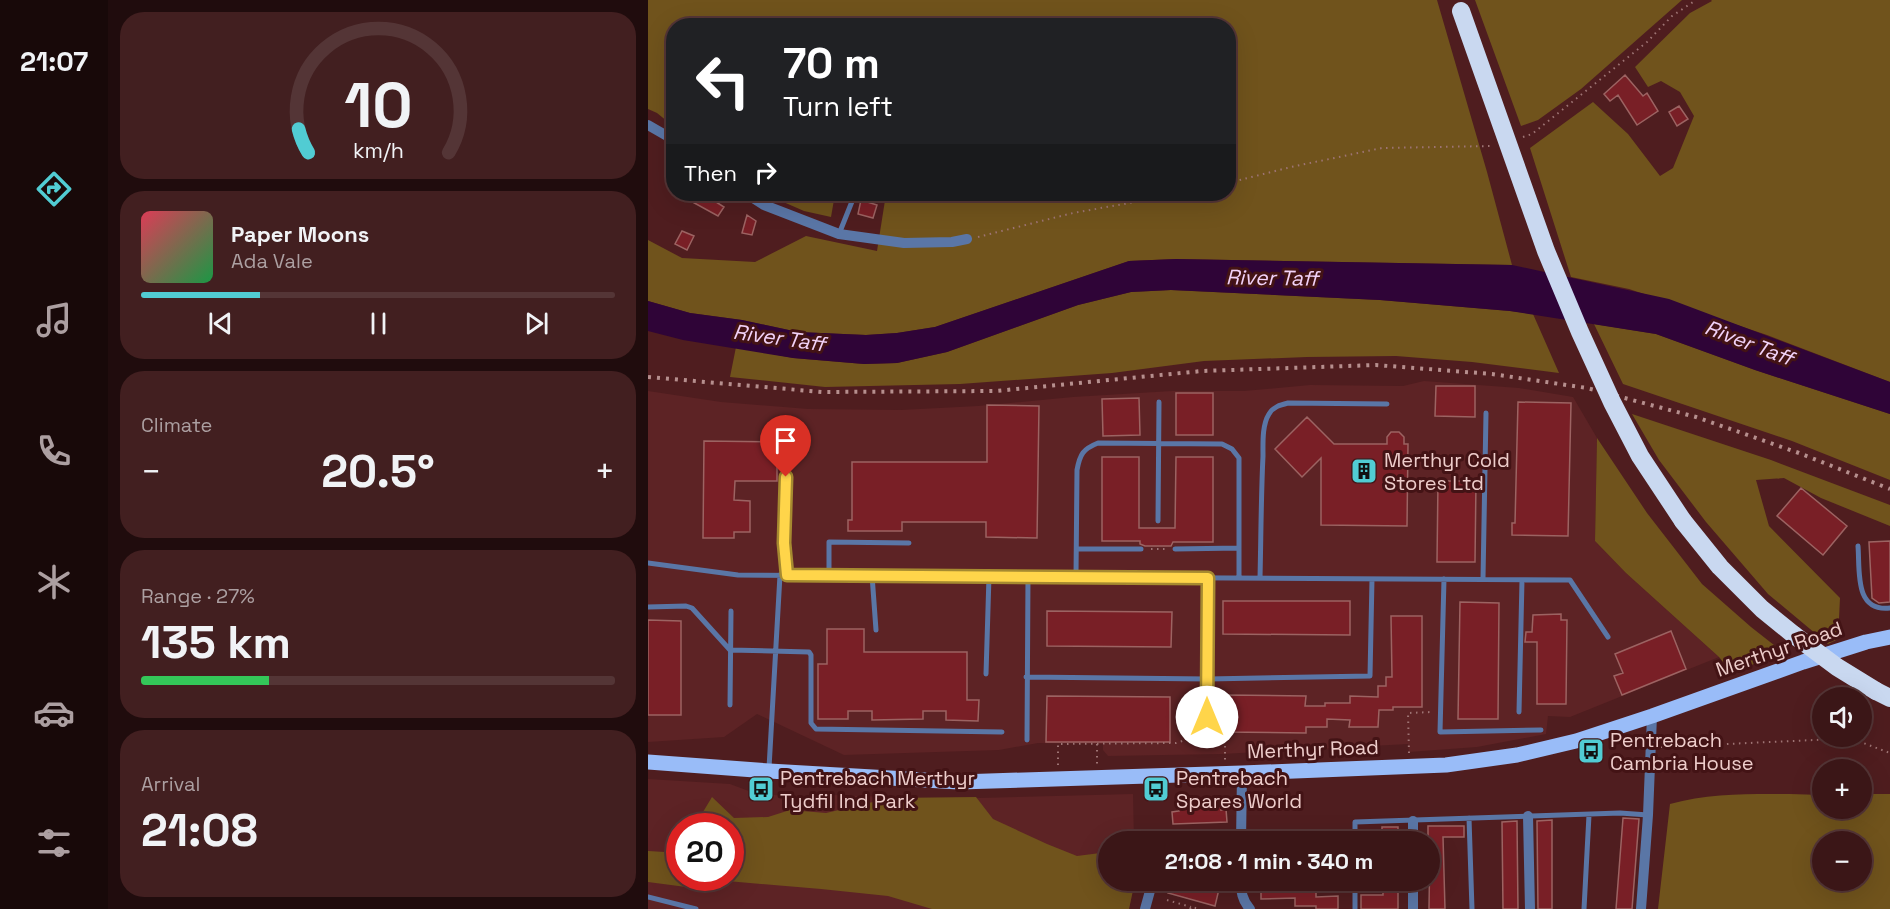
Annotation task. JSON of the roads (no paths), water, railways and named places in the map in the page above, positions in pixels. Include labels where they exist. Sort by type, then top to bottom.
[{"type":"highway","points":[[1459,6],[1546,251],[1612,402],[1640,456],[1683,521],[1720,567],[1762,609],[1837,667],[1883,694]]},
{"type":"main road","name":"Merthyr Road","points":[[648,762],[959,782],[1446,765],[1517,755],[1576,741],[1803,662],[1866,642],[1890,637]]},
{"type":"street","points":[[648,125],[666,135]]},
{"type":"street","points":[[758,201],[839,234],[904,243],[952,242],[967,239]]},
{"type":"street","points":[[1641,909],[1652,716]]},
{"type":"street","points":[[1242,773],[1242,831]]},
{"type":"street","points":[[1528,816],[1530,909]]},
{"type":"street","points":[[1413,821],[1413,831]]},
{"type":"street","points":[[1145,909],[1150,891]]},
{"type":"street","points":[[1241,891],[1244,903],[1250,909]]},
{"type":"street","points":[[1413,891],[1413,909]]},
{"type":"lane","points":[[839,234],[852,201]]},
{"type":"lane","points":[[1158,521],[1159,402]]},
{"type":"lane","points":[[1260,578],[1264,437],[1269,414],[1280,405],[1288,403],[1387,404]]},
{"type":"lane","points":[[1483,579],[1486,413]]},
{"type":"lane","points":[[787,433],[784,543],[787,575]]},
{"type":"lane","points":[[1076,576],[1077,470],[1079,457],[1087,447],[1098,443],[1222,444],[1232,449],[1239,458],[1239,578]]},
{"type":"lane","points":[[829,575],[829,542],[909,543]]},
{"type":"lane","points":[[1858,546],[1862,592],[1865,600],[1879,610],[1890,608]]},
{"type":"lane","points":[[1175,549],[1239,548]]},
{"type":"lane","points":[[1077,549],[1141,549]]},
{"type":"lane","points":[[648,563],[738,575],[1570,580],[1608,637]]},
{"type":"lane","points":[[769,771],[780,575]]},
{"type":"lane","points":[[872,575],[876,630]]},
{"type":"lane","points":[[986,674],[989,576]]},
{"type":"lane","points":[[1027,740],[1028,576]]},
{"type":"lane","points":[[1207,736],[1208,578]]},
{"type":"lane","points":[[1026,677],[1370,676],[1372,579]]},
{"type":"lane","points":[[1444,579],[1440,732],[1541,730]]},
{"type":"lane","points":[[1519,712],[1522,579]]},
{"type":"lane","points":[[648,607],[686,606],[692,608],[730,650],[808,652],[811,655],[811,723],[816,729],[1002,732]]},
{"type":"lane","points":[[730,705],[731,611]]},
{"type":"lane","points":[[1355,831],[1355,822],[1620,813],[1648,815]]},
{"type":"lane","points":[[1584,909],[1589,815]]},
{"type":"lane","points":[[1469,818],[1472,909]]},
{"type":"lane","points":[[1355,891],[1355,909]]},
{"type":"lane","points":[[648,897],[696,909]]},
{"type":"water","name":"River Taff","points":[[1176,259],[1512,265],[1669,299],[1890,382],[1890,414],[1755,370],[1656,334],[1510,311],[1380,300],[1171,290],[1131,292],[1078,305],[947,352],[897,363],[864,364],[793,358],[683,340],[648,331],[648,301],[690,313],[742,320],[798,332],[866,335],[897,333],[935,327],[1129,261]]},
{"type":"railway","points":[[648,377],[822,392],[996,391],[1202,371],[1376,365],[1492,374],[1587,388],[1696,417],[1799,453],[1890,489]]},
{"type":"place","name":"Merthyr Cold Stores Ltd","points":[[1364,471]]},
{"type":"place","name":"Pentrebach Cambria House","points":[[1591,751]]},
{"type":"place","name":"Pentrebach Merthyr Tydfil Ind Park","points":[[761,789]]},
{"type":"place","name":"Pentrebach Spares World","points":[[1156,789]]}]
